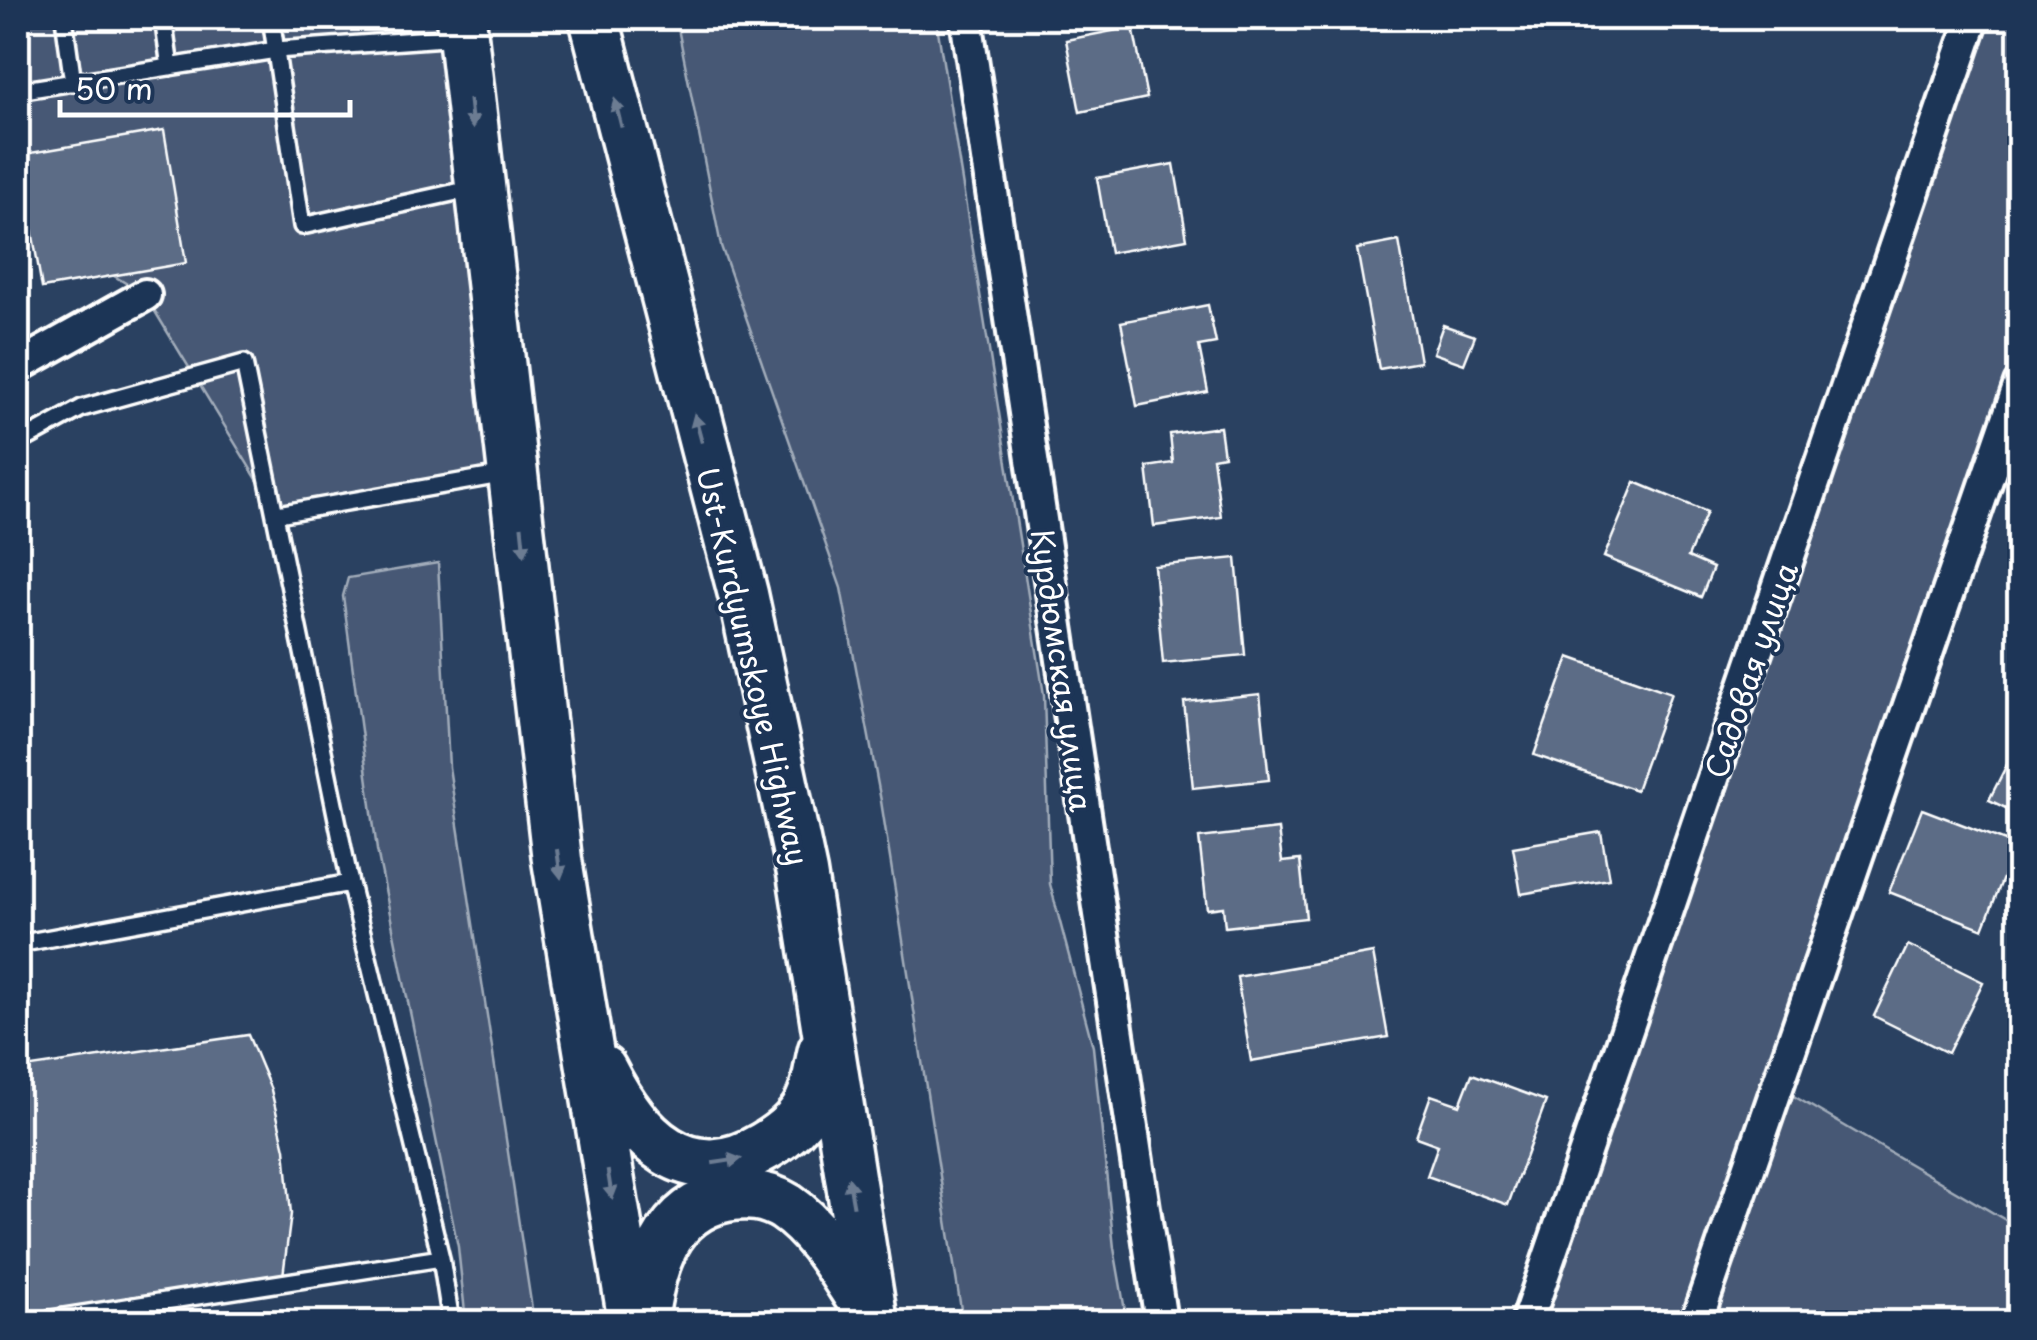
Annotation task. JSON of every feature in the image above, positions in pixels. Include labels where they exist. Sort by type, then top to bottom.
[{"type":"main road","name":"Ust-Kurdyumskoye Highway","points":[[594,18],[744,594],[802,873],[873,1319]]},
{"type":"main road","points":[[462,27],[558,860],[633,1322]]},
{"type":"main road","points":[[586,1040],[637,1128],[670,1154],[695,1163],[721,1165],[764,1146],[801,1117],[812,1096],[826,1038]]},
{"type":"main road","points":[[644,1322],[650,1272],[668,1236],[692,1207],[750,1193],[782,1205],[804,1220],[873,1319]]},
{"type":"street","name":"Курдюмская улица","points":[[966,18],[1161,1322]]},
{"type":"street","name":"Садовая улица","points":[[1526,1322],[1973,18]]},
{"type":"street","points":[[18,366],[144,294]]},
{"type":"street","points":[[1696,1322],[2020,384]]},
{"type":"lane","points":[[64,18],[73,83]]},
{"type":"lane","points":[[163,18],[170,67]]},
{"type":"lane","points":[[271,18],[302,226],[479,187]]},
{"type":"lane","points":[[18,92],[276,50],[462,27]]},
{"type":"lane","points":[[18,442],[82,408],[244,363],[278,514],[350,883],[441,1258],[452,1322]]},
{"type":"lane","points":[[278,514],[515,472]]},
{"type":"lane","points":[[18,944],[350,883]]},
{"type":"lane","points":[[32,1322],[441,1258]]},
{"type":"shaded area","points":[[18,18],[457,18],[515,472],[278,514],[145,295],[18,217]]},
{"type":"shaded area","points":[[676,18],[936,18],[1044,695],[1050,884],[1093,1047],[1114,1248],[1127,1322],[963,1322],[881,801],[841,588],[721,246]]},
{"type":"shaded area","points":[[1986,18],[2019,18],[2019,340],[1681,1322],[1545,1322]]},
{"type":"shaded area","points":[[438,563],[449,767],[534,1322],[466,1322],[458,1247],[377,850],[343,596],[348,578]]},
{"type":"shaded area","points":[[1785,1091],[2019,1228],[2019,1322],[1709,1322]]},
{"type":"building","points":[[1133,27],[1147,98],[1080,112],[1066,40]]},
{"type":"building","points":[[164,130],[186,263],[42,288],[19,155]]},
{"type":"building","points":[[1174,164],[1187,239],[1110,253],[1097,178]]},
{"type":"building","points":[[1399,241],[1420,362],[1379,369],[1357,249]]},
{"type":"building","points":[[1208,305],[1216,343],[1199,346],[1208,392],[1137,406],[1121,322]]},
{"type":"building","points":[[1443,325],[1475,336],[1464,364],[1433,353]]},
{"type":"building","points":[[1220,427],[1224,456],[1213,458],[1221,517],[1154,526],[1147,467],[1173,463],[1170,434]]},
{"type":"building","points":[[1635,482],[1707,512],[1688,557],[1713,568],[1701,597],[1604,557]]},
{"type":"building","points":[[1236,558],[1245,655],[1163,663],[1154,566]]},
{"type":"building","points":[[1569,657],[1671,693],[1636,790],[1534,755]]},
{"type":"building","points":[[1260,694],[1269,780],[1193,788],[1184,702]]},
{"type":"building","points":[[2020,739],[2020,815],[1989,800]]},
{"type":"building","points":[[1922,809],[2016,845],[1983,929],[1889,892]]},
{"type":"building","points":[[1278,829],[1282,862],[1300,860],[1306,918],[1225,927],[1223,907],[1207,909],[1199,838]]},
{"type":"building","points":[[1601,832],[1609,879],[1521,894],[1513,847]]},
{"type":"building","points":[[1908,945],[1983,982],[1948,1053],[1874,1016]]},
{"type":"building","points":[[1373,953],[1388,1037],[1251,1061],[1237,977]]},
{"type":"building","points":[[248,1035],[271,1090],[285,1149],[291,1214],[283,1276],[18,1315],[18,1069]]},
{"type":"building","points":[[1472,1074],[1546,1101],[1508,1205],[1427,1176],[1438,1145],[1416,1137],[1431,1095],[1460,1105]]}]
